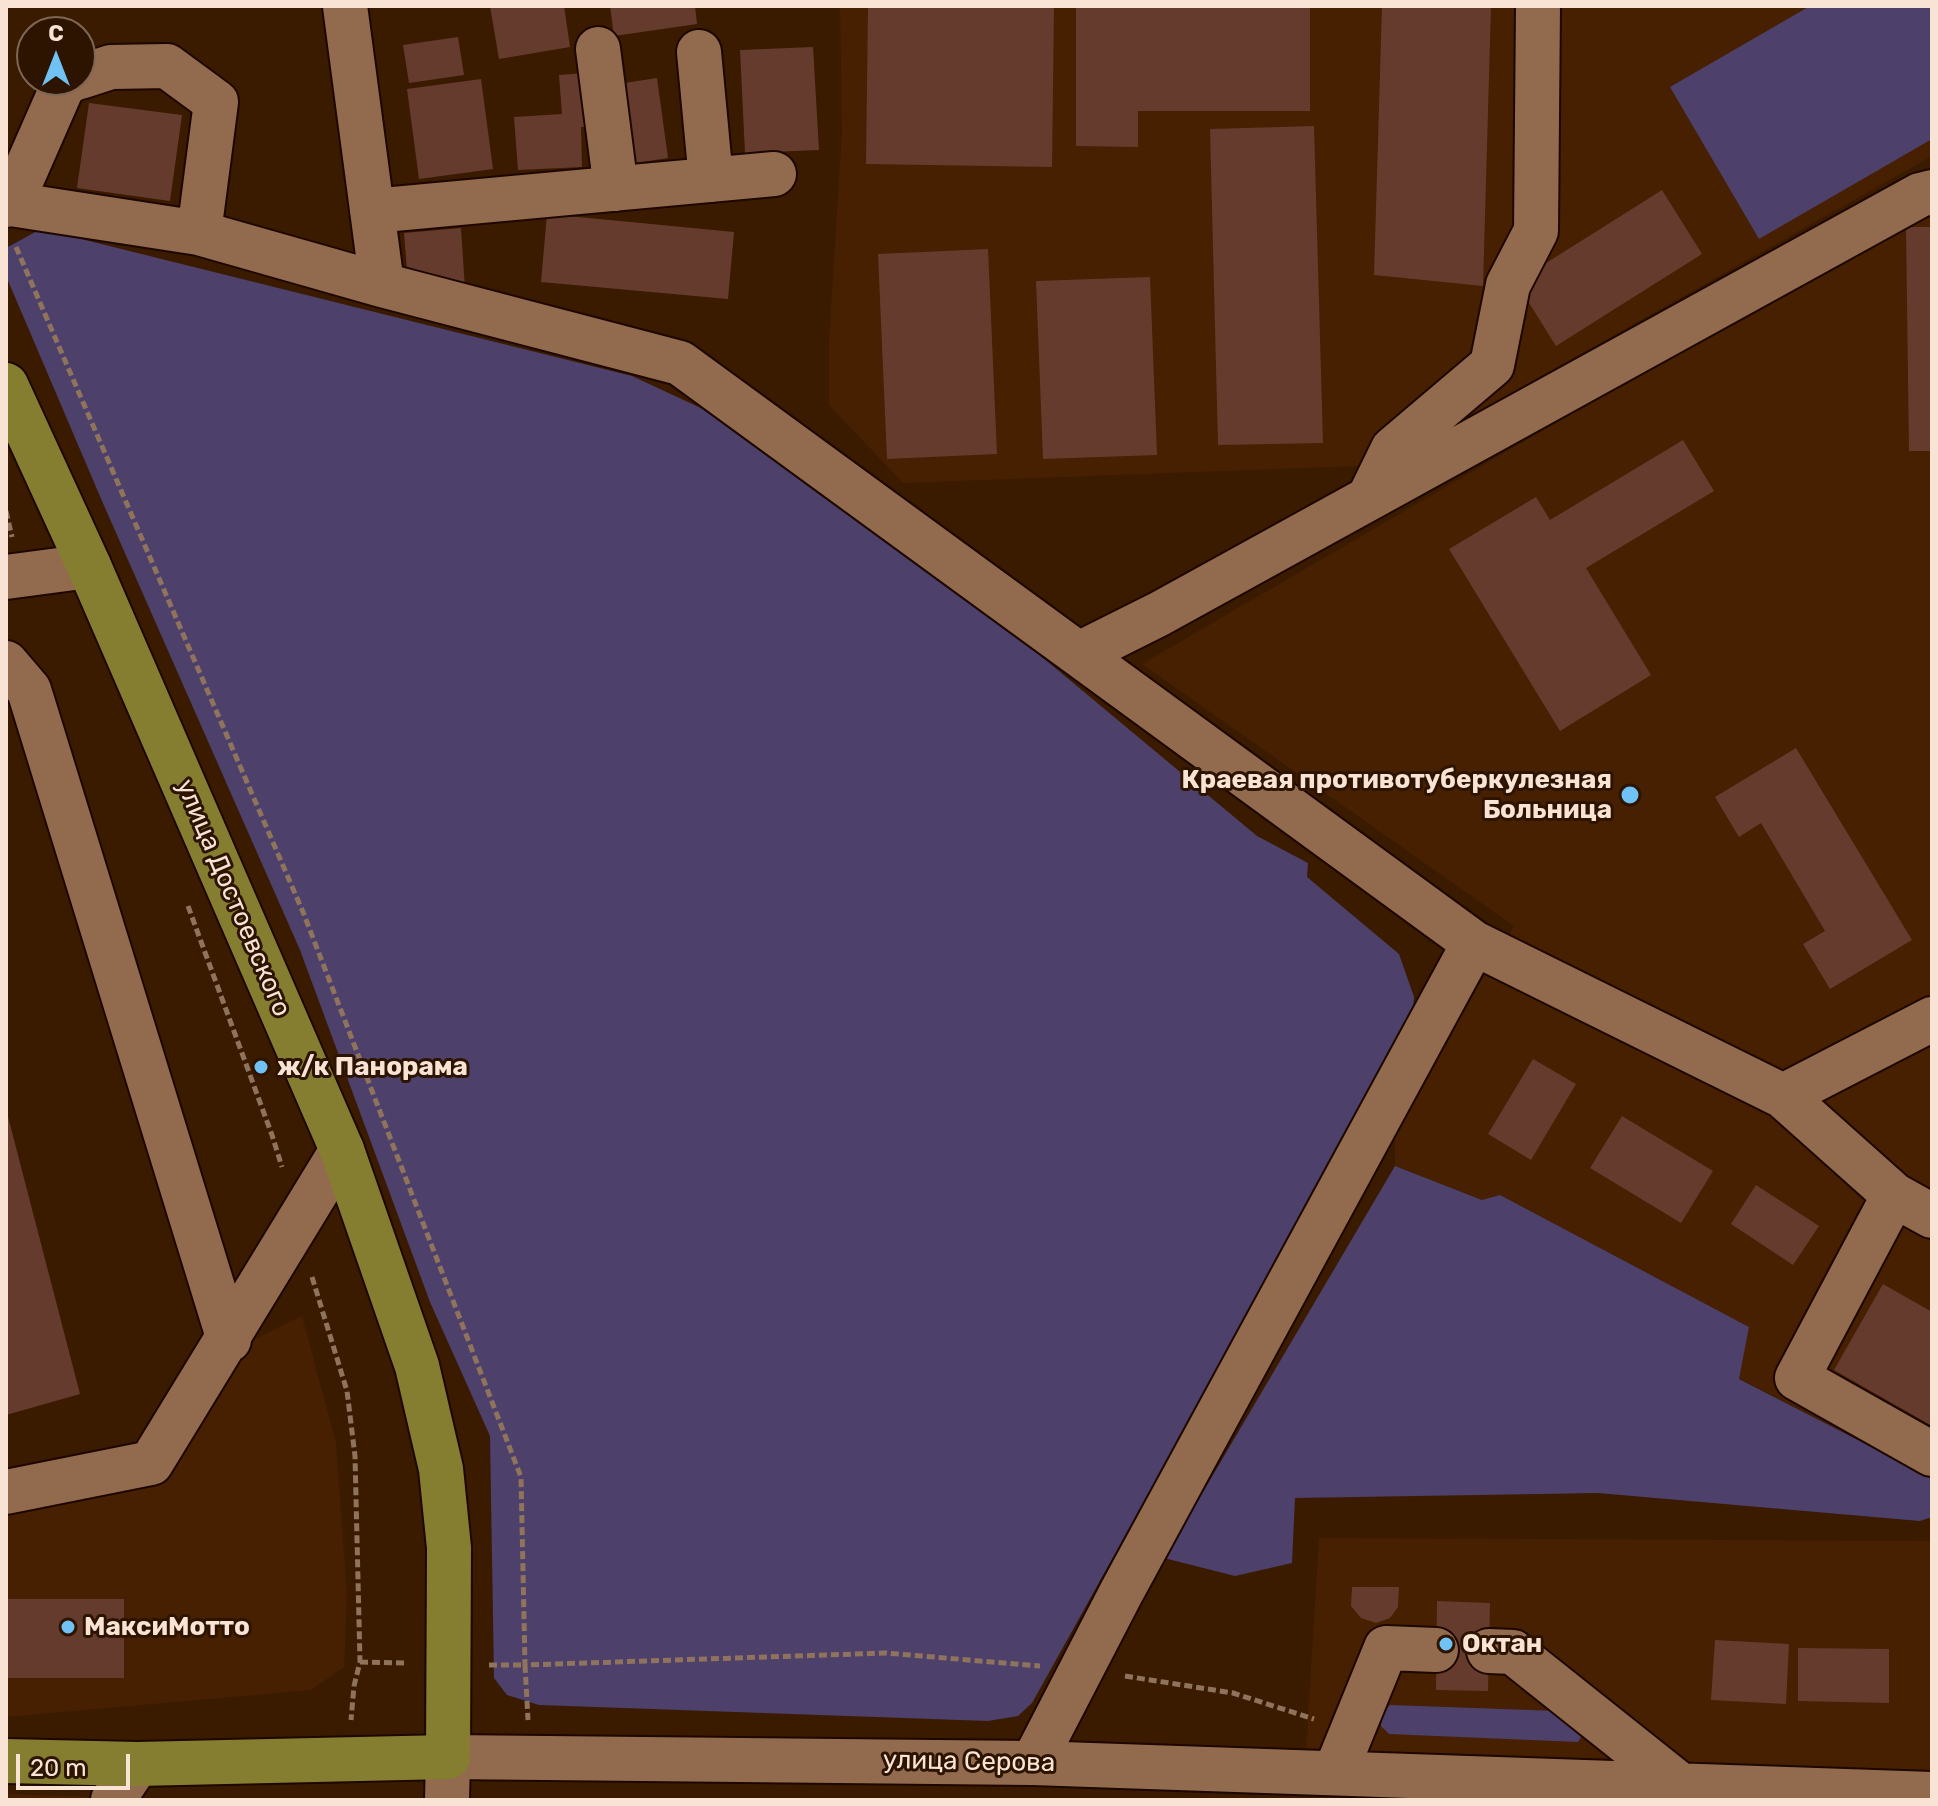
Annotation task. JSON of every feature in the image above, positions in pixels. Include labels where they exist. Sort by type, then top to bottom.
[{"type":"main road","name":"улица Достоевского","points":[[6,385],[89,566],[342,1150],[417,1366],[441,1469],[449,1548],[448,1757]]},
{"type":"main road","name":"улица Серова","points":[[6,1761],[137,1764],[448,1757]]},
{"type":"street","points":[[345,6],[382,285]]},
{"type":"street","points":[[1369,498],[1393,449],[1492,365],[1508,285],[1536,231],[1538,6]]},
{"type":"street","points":[[598,49],[616,189]]},
{"type":"street","points":[[699,52],[711,180]]},
{"type":"street","points":[[96,72],[111,67],[167,66],[216,102],[199,233]]},
{"type":"street","points":[[59,96],[9,215],[199,233],[382,285],[680,363],[1474,943],[1783,1096],[1894,1195],[1932,1216]]},
{"type":"street","points":[[372,211],[774,174]]},
{"type":"street","points":[[1079,654],[1159,614],[1920,195],[1932,192]]},
{"type":"street","points":[[6,577],[89,566]]},
{"type":"street","points":[[6,663],[29,690],[229,1340]]},
{"type":"street","points":[[1033,1763],[1128,1579],[1474,943]]},
{"type":"street","points":[[1783,1096],[1932,1019]]},
{"type":"street","points":[[6,1492],[151,1463],[229,1340],[342,1150]]},
{"type":"street","points":[[1894,1195],[1797,1378],[1932,1454]]},
{"type":"street","points":[[1335,1773],[1386,1648],[1436,1650]]},
{"type":"street","points":[[1489,1651],[1513,1652],[1680,1785]]},
{"type":"street","points":[[447,1800],[448,1757]]},
{"type":"street","name":"улица Серова","points":[[448,1757],[1033,1763],[1235,1785],[1335,1773],[1932,1794]]},
{"type":"street","points":[[113,1800],[137,1764]]},
{"type":"path","points":[[9,215],[303,912],[521,1477],[525,1665],[886,1653],[1082,1670],[1233,1693],[1352,1731]]},
{"type":"path","points":[[184,895],[272,1135],[347,1391],[355,1456],[360,1662],[354,1686],[349,1759]]},
{"type":"shaded area","points":[[840,6],[1932,6],[1932,156],[1384,465],[903,483],[829,405],[829,341],[842,132]]},
{"type":"shaded area","points":[[1810,6],[1932,6],[1932,139],[1759,239],[1670,87]]},
{"type":"shaded area","name":"Краевая противотуберкулезная Больница","points":[[1932,207],[1932,1478],[1739,1378],[1749,1327],[1500,1195],[1482,1200],[1395,1166],[1395,1126],[1514,926],[1142,664],[1921,210]]},
{"type":"shaded area","points":[[41,229],[632,376],[733,423],[1012,632],[1257,836],[1308,863],[1307,877],[1399,954],[1414,997],[1412,1020],[1032,1703],[1018,1716],[988,1721],[539,1705],[507,1695],[494,1678],[490,1436],[430,1302],[300,950],[6,276],[6,248]]},
{"type":"shaded area","points":[[1395,1166],[1482,1200],[1500,1195],[1749,1327],[1739,1379],[1932,1478],[1932,1517],[1920,1521],[1598,1493],[1295,1498],[1292,1563],[1235,1576],[1164,1558]]},
{"type":"shaded area","points":[[302,1316],[336,1443],[347,1595],[344,1667],[311,1690],[6,1717],[6,1510],[162,1478],[245,1344]]},
{"type":"shaded area","points":[[1319,1538],[1932,1541],[1932,1773],[1306,1750]]},
{"type":"shaded area","points":[[1390,1705],[1558,1711],[1585,1731],[1578,1742],[1389,1734],[1381,1726],[1381,1715]]},
{"type":"shaded area","points":[[6,1794],[182,1800],[6,1800]]},
{"type":"building","points":[[490,6],[564,6],[570,47],[499,59]]},
{"type":"building","points":[[610,6],[695,6],[697,24],[614,36]]},
{"type":"building","points":[[868,6],[1054,6],[1052,167],[866,164]]},
{"type":"building","points":[[1076,6],[1310,6],[1310,111],[1138,111],[1138,147],[1076,146]]},
{"type":"building","points":[[1382,6],[1491,6],[1483,286],[1374,275]]},
{"type":"building","points":[[458,37],[464,75],[409,83],[403,45]]},
{"type":"building","points":[[813,47],[819,150],[745,153],[740,50]]},
{"type":"building","points":[[585,73],[590,127],[581,127],[582,167],[518,170],[514,117],[562,114],[559,75]]},
{"type":"building","points":[[657,78],[668,158],[629,164],[618,84]]},
{"type":"building","points":[[481,79],[493,169],[419,179],[407,89]]},
{"type":"building","points":[[89,103],[182,115],[170,201],[77,188]]},
{"type":"building","points":[[1314,126],[1323,443],[1218,445],[1210,129]]},
{"type":"building","points":[[1662,190],[1702,254],[1556,346],[1516,282]]},
{"type":"building","points":[[547,214],[734,232],[728,299],[541,282]]},
{"type":"building","points":[[1906,227],[1932,227],[1932,451],[1909,451]]},
{"type":"building","points":[[461,228],[465,289],[408,282],[404,233]]},
{"type":"building","points":[[988,249],[997,454],[887,459],[878,254]]},
{"type":"building","points":[[1150,277],[1157,455],[1043,459],[1036,281]]},
{"type":"building","points":[[1683,440],[1714,491],[1586,568],[1651,675],[1560,731],[1449,549],[1536,497],[1550,520]]},
{"type":"building","points":[[1796,748],[1912,940],[1830,989],[1803,944],[1825,931],[1761,823],[1739,837],[1715,797]]},
{"type":"building","points":[[1533,1059],[1576,1084],[1531,1160],[1488,1134]]},
{"type":"building","points":[[6,1109],[80,1394],[6,1415]]},
{"type":"building","points":[[1622,1116],[1713,1171],[1681,1223],[1590,1168]]},
{"type":"building","points":[[1756,1185],[1819,1226],[1793,1265],[1731,1224]]},
{"type":"building","points":[[1883,1284],[1932,1312],[1932,1426],[1834,1370]]},
{"type":"building","points":[[1352,1587],[1399,1587],[1398,1607],[1390,1618],[1376,1623],[1361,1618],[1351,1606]]},
{"type":"building","points":[[6,1599],[124,1599],[124,1678],[6,1678]]},
{"type":"building","points":[[1437,1601],[1490,1603],[1488,1691],[1436,1690]]},
{"type":"building","points":[[1715,1640],[1789,1644],[1786,1704],[1711,1700]]},
{"type":"building","points":[[1798,1648],[1889,1649],[1889,1703],[1798,1701]]},
{"type":"place","name":"Краевая противотуберкулезная Больница","points":[[1630,795]]},
{"type":"place","name":"ж/к Панорама","points":[[261,1067]]},
{"type":"place","name":"МаксиМотто","points":[[68,1627]]},
{"type":"place","name":"Октан","points":[[1446,1644]]}]
